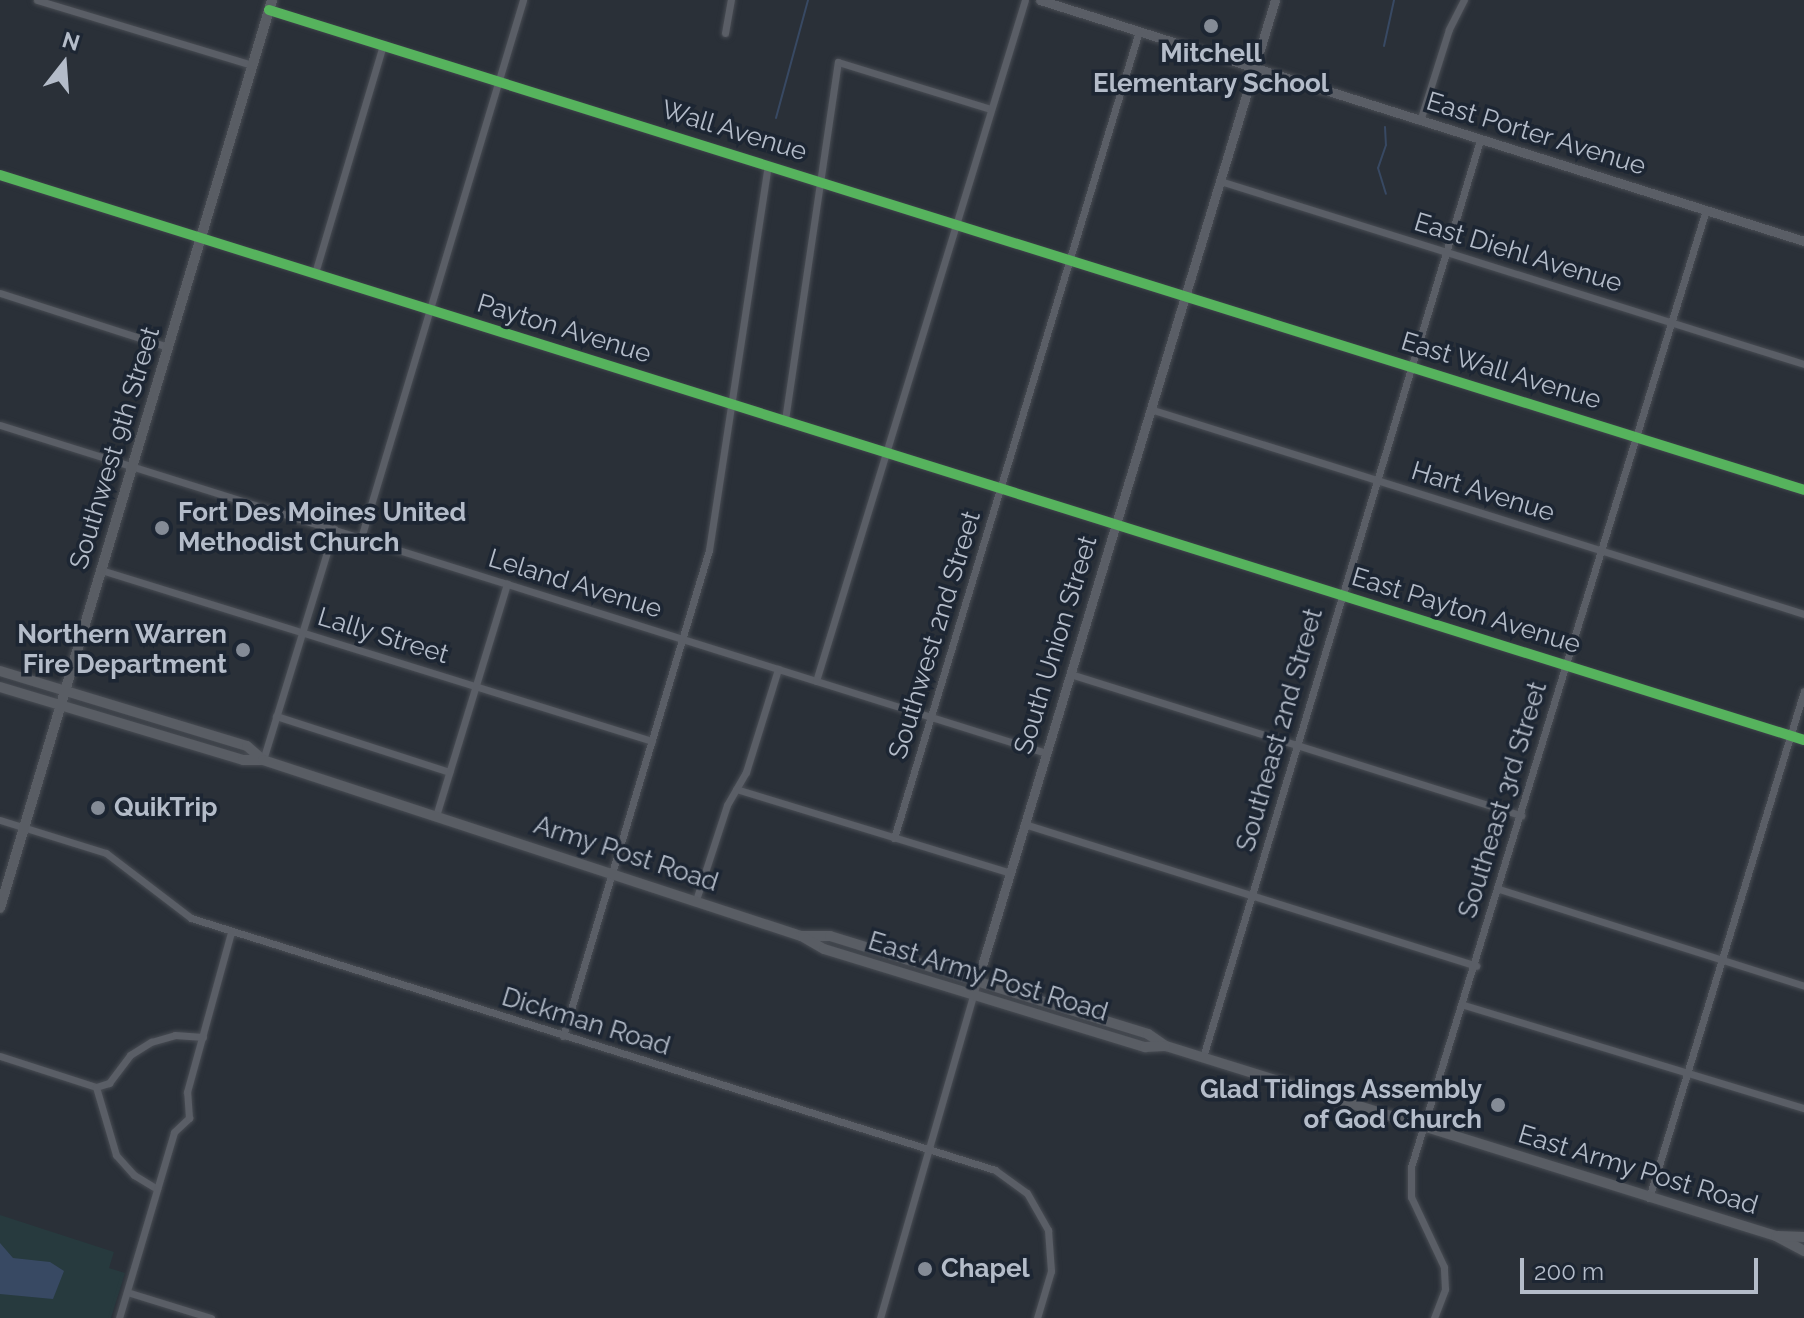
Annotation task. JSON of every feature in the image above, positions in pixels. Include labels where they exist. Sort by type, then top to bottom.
[{"type":"main road","name":"Southwest 9th Street","points":[[0,908],[271,5]]},
{"type":"main road","name":"Army Post Road","points":[[0,671],[247,746],[263,760]]},
{"type":"main road","name":"Army Post Road","points":[[0,687],[243,760],[263,760],[612,871],[801,936],[830,936],[977,982]]},
{"type":"main road","name":"East Army Post Road","points":[[801,936],[824,949],[1145,1047],[1166,1046]]},
{"type":"main road","name":"East Army Post Road","points":[[977,982],[1148,1034],[1166,1046],[1776,1236],[1804,1251]]},
{"type":"main road","name":"East Army Post Road","points":[[1776,1236],[1804,1237]]},
{"type":"street","points":[[37,0],[252,65]]},
{"type":"street","points":[[361,538],[523,0]]},
{"type":"street","points":[[725,33],[731,0]]},
{"type":"street","points":[[816,681],[1025,0]]},
{"type":"street","name":"East Porter Avenue","points":[[1040,0],[1804,241]]},
{"type":"street","name":"South Union Street","points":[[977,982],[1275,0]]},
{"type":"street","points":[[1420,121],[1449,29],[1464,0]]},
{"type":"street","name":"Wall Avenue","points":[[271,5],[383,45],[1185,295]]},
{"type":"street","name":"Southwest 2nd Street","points":[[894,838],[1139,31]]},
{"type":"street","points":[[315,273],[383,45]]},
{"type":"street","points":[[785,420],[838,62],[991,109]]},
{"type":"street","name":"Southeast 2nd Street","points":[[1203,1057],[1480,140]]},
{"type":"street","points":[[563,1036],[709,550],[768,165]]},
{"type":"street","name":"Payton Avenue","points":[[0,175],[1116,524]]},
{"type":"street","name":"East Diehl Avenue","points":[[1220,181],[1804,364]]},
{"type":"street","name":"Southeast 3rd Street","points":[[1434,1318],[1445,1289],[1444,1267],[1409,1187],[1424,1127],[1706,210]]},
{"type":"street","points":[[0,293],[168,347]]},
{"type":"street","name":"East Wall Avenue","points":[[1185,295],[1804,490]]},
{"type":"street","name":"Hart Avenue","points":[[1150,409],[1804,614]]},
{"type":"street","name":"Leland Avenue","points":[[0,425],[1046,753]]},
{"type":"street","name":"East Payton Avenue","points":[[1116,524],[1804,740]]},
{"type":"street","points":[[263,760],[334,529]]},
{"type":"street","name":"Lally Street","points":[[101,570],[652,741]]},
{"type":"street","points":[[436,816],[507,584]]},
{"type":"street","points":[[696,900],[778,669]]},
{"type":"street","points":[[1070,674],[1521,815]]},
{"type":"street","points":[[1649,1198],[1804,691]]},
{"type":"street","points":[[276,716],[449,772]]},
{"type":"street","points":[[736,789],[1010,873]]},
{"type":"street","name":"Dickman Road","points":[[0,820],[106,853],[127,865],[181,914],[231,932],[995,1170],[1036,1204],[1048,1230],[1052,1257],[1037,1318]]},
{"type":"street","points":[[1024,824],[1476,966]]},
{"type":"street","points":[[1499,889],[1804,986]]},
{"type":"street","points":[[119,1318],[174,1132],[189,1118],[187,1092],[231,932]]},
{"type":"street","points":[[880,1318],[977,982]]},
{"type":"street","points":[[1464,1005],[1804,1108]]},
{"type":"street","points":[[0,1056],[96,1087],[109,1083],[130,1055],[151,1042],[175,1035],[203,1037]]},
{"type":"street","points":[[96,1087],[116,1155],[134,1175],[157,1189]]},
{"type":"street","points":[[127,1292],[211,1318]]},
{"type":"green space","points":[[0,1215],[114,1252],[109,1268],[125,1273],[111,1318],[0,1318]]},
{"type":"water","points":[[0,1243],[13,1258],[50,1262],[64,1271],[53,1299],[0,1294]]},
{"type":"waterway","points":[[776,118],[808,0]]},
{"type":"waterway","points":[[1384,46],[1394,0]]},
{"type":"waterway","points":[[1385,127],[1386,145],[1378,168],[1386,194]]},
{"type":"cycle path","points":[[269,10],[1804,490]]},
{"type":"cycle path","points":[[0,175],[1804,740]]},
{"type":"place","name":"Mitchell Elementary School","points":[[1211,26]]},
{"type":"place","name":"Fort Des Moines United Methodist Church","points":[[162,528]]},
{"type":"place","name":"Northern Warren Fire Department","points":[[243,650]]},
{"type":"place","name":"QuikTrip","points":[[98,808]]},
{"type":"place","name":"Glad Tidings Assembly of God Church","points":[[1498,1105]]},
{"type":"place","name":"Chapel","points":[[925,1269]]}]
